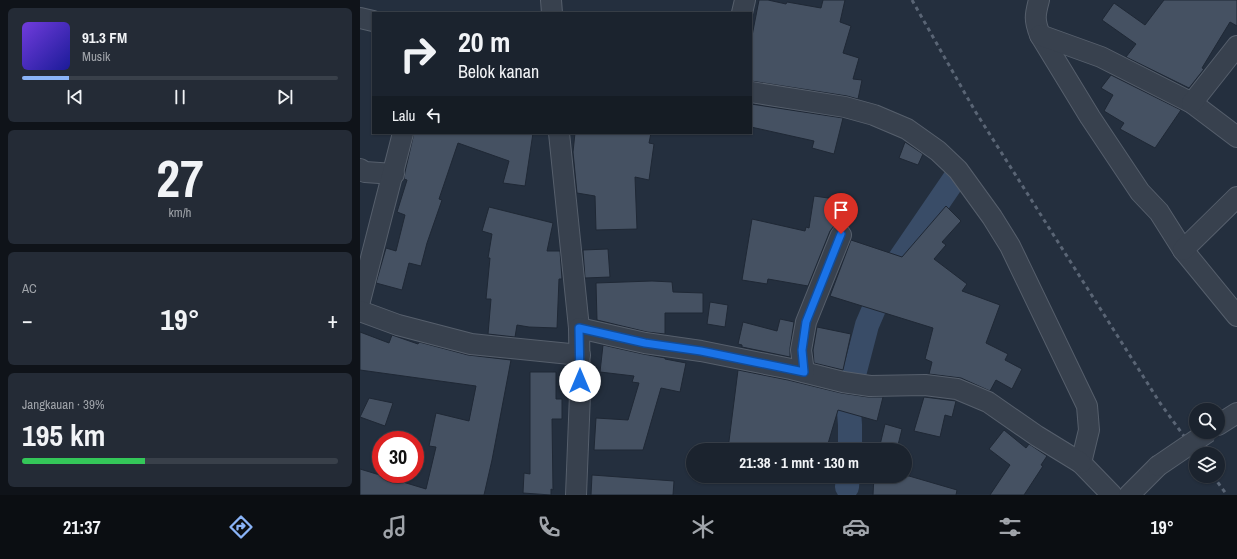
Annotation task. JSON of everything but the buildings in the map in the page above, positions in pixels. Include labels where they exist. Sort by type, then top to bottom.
[{"type":"street","points":[[551,0],[552,12]]},
{"type":"street","points":[[742,12],[744,0]]},
{"type":"street","points":[[1039,0],[1035,15],[1036,25],[1040,35],[1090,117],[1140,192],[1159,212],[1183,250],[1237,316]]},
{"type":"street","points":[[360,18],[372,21]]},
{"type":"street","points":[[1040,35],[1101,57],[1192,103],[1237,138]]},
{"type":"street","points":[[1192,103],[1237,46]]},
{"type":"street","points":[[752,92],[844,107],[874,114],[906,129],[938,151],[958,170],[992,217],[1010,246],[1087,406],[1089,430],[1081,463]]},
{"type":"street","points":[[360,301],[404,134]]},
{"type":"street","points":[[559,134],[579,328],[580,355],[576,495]]},
{"type":"street","points":[[360,169],[365,172],[394,174]]},
{"type":"street","points":[[1183,250],[1237,198]]},
{"type":"street","points":[[804,372],[802,350],[806,322],[841,234]]},
{"type":"street","points":[[360,311],[398,325],[471,344],[580,355]]},
{"type":"street","points":[[579,328],[645,343],[701,351],[804,372],[843,382],[870,386],[925,385],[957,389],[988,402],[1037,436],[1081,463],[1112,495]]},
{"type":"street","points":[[1225,421],[1237,413]]},
{"type":"street","points":[[1129,495],[1158,466],[1198,439]]},
{"type":"waterway","points":[[850,443],[848,398],[867,325],[888,276],[955,178]]},
{"type":"waterway","points":[[847,483],[847,487]]},
{"type":"railway","points":[[912,0],[975,111],[1160,403],[1192,447]]},
{"type":"railway","points":[[1218,483],[1227,495]]},
{"type":"route","points":[[580,381],[579,328],[645,343],[701,351],[804,372],[802,350],[806,322],[841,234]]}]
